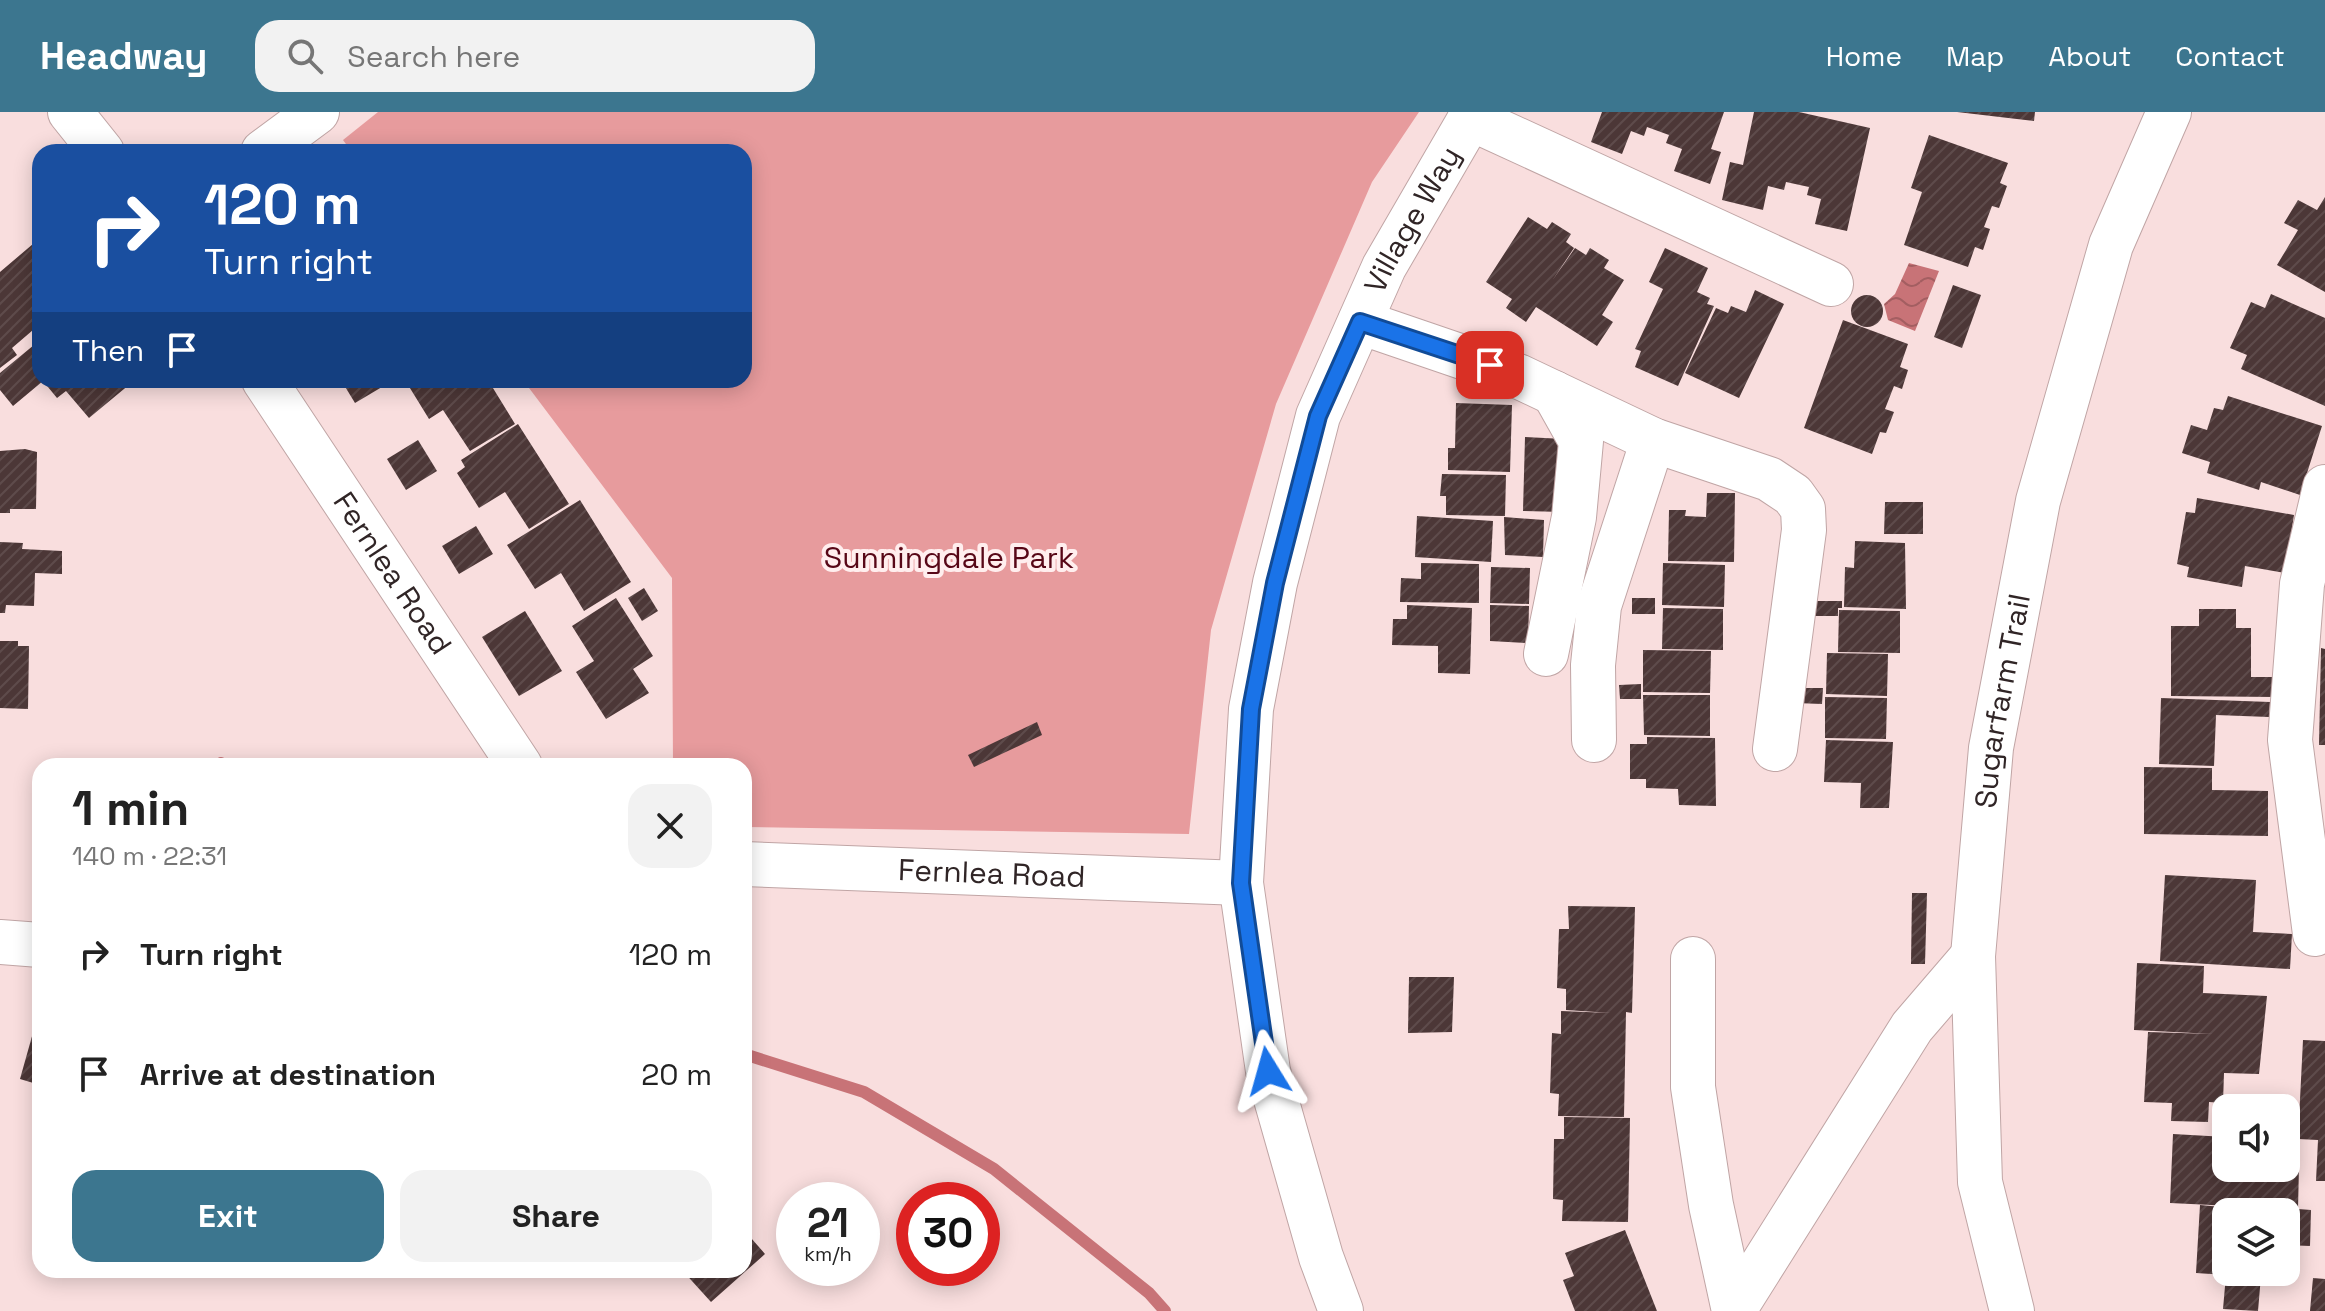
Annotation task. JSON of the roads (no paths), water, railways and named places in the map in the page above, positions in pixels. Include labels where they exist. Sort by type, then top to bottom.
[{"type":"street","points":[[70,112],[96,144]]},
{"type":"street","points":[[274,144],[317,112]]},
{"type":"street","name":"Sugarfarm Trail","points":[[2012,1311],[1980,1182],[1973,956],[1991,748],[2038,501],[2111,245],[2169,112]]},
{"type":"street","points":[[1472,115],[1831,284]]},
{"type":"street","name":"Village Way","points":[[1341,1311],[1321,1257],[1268,1071],[1241,883],[1251,709],[1275,583],[1318,416],[1384,267],[1472,115]]},
{"type":"street","points":[[1360,322],[1461,354],[1554,393],[1653,440],[1769,479],[1793,495],[1803,509],[1804,530],[1775,749]]},
{"type":"street","name":"Fernlea Road","points":[[269,388],[515,758]]},
{"type":"street","points":[[1546,654],[1574,517],[1581,441],[1554,393]]},
{"type":"street","points":[[1594,740],[1593,665],[1599,606],[1653,440]]},
{"type":"street","points":[[2315,934],[2290,740],[2314,585],[2325,487]]},
{"type":"street","name":"Fernlea Road","points":[[752,864],[1241,883]]},
{"type":"street","points":[[0,942],[32,944]]},
{"type":"street","points":[[1734,1311],[1912,1027],[1973,956]]},
{"type":"street","points":[[1693,959],[1693,1087],[1711,1205],[1734,1311]]},
{"type":"water","points":[[1909,263],[1939,271],[1915,331],[1888,320],[1884,304],[1895,294]]},
{"type":"waterway","points":[[752,1057],[864,1092],[994,1169],[1149,1293],[1165,1311]]},
{"type":"park label","name":"Sunningdale Park","points":[[949,558]]}]
